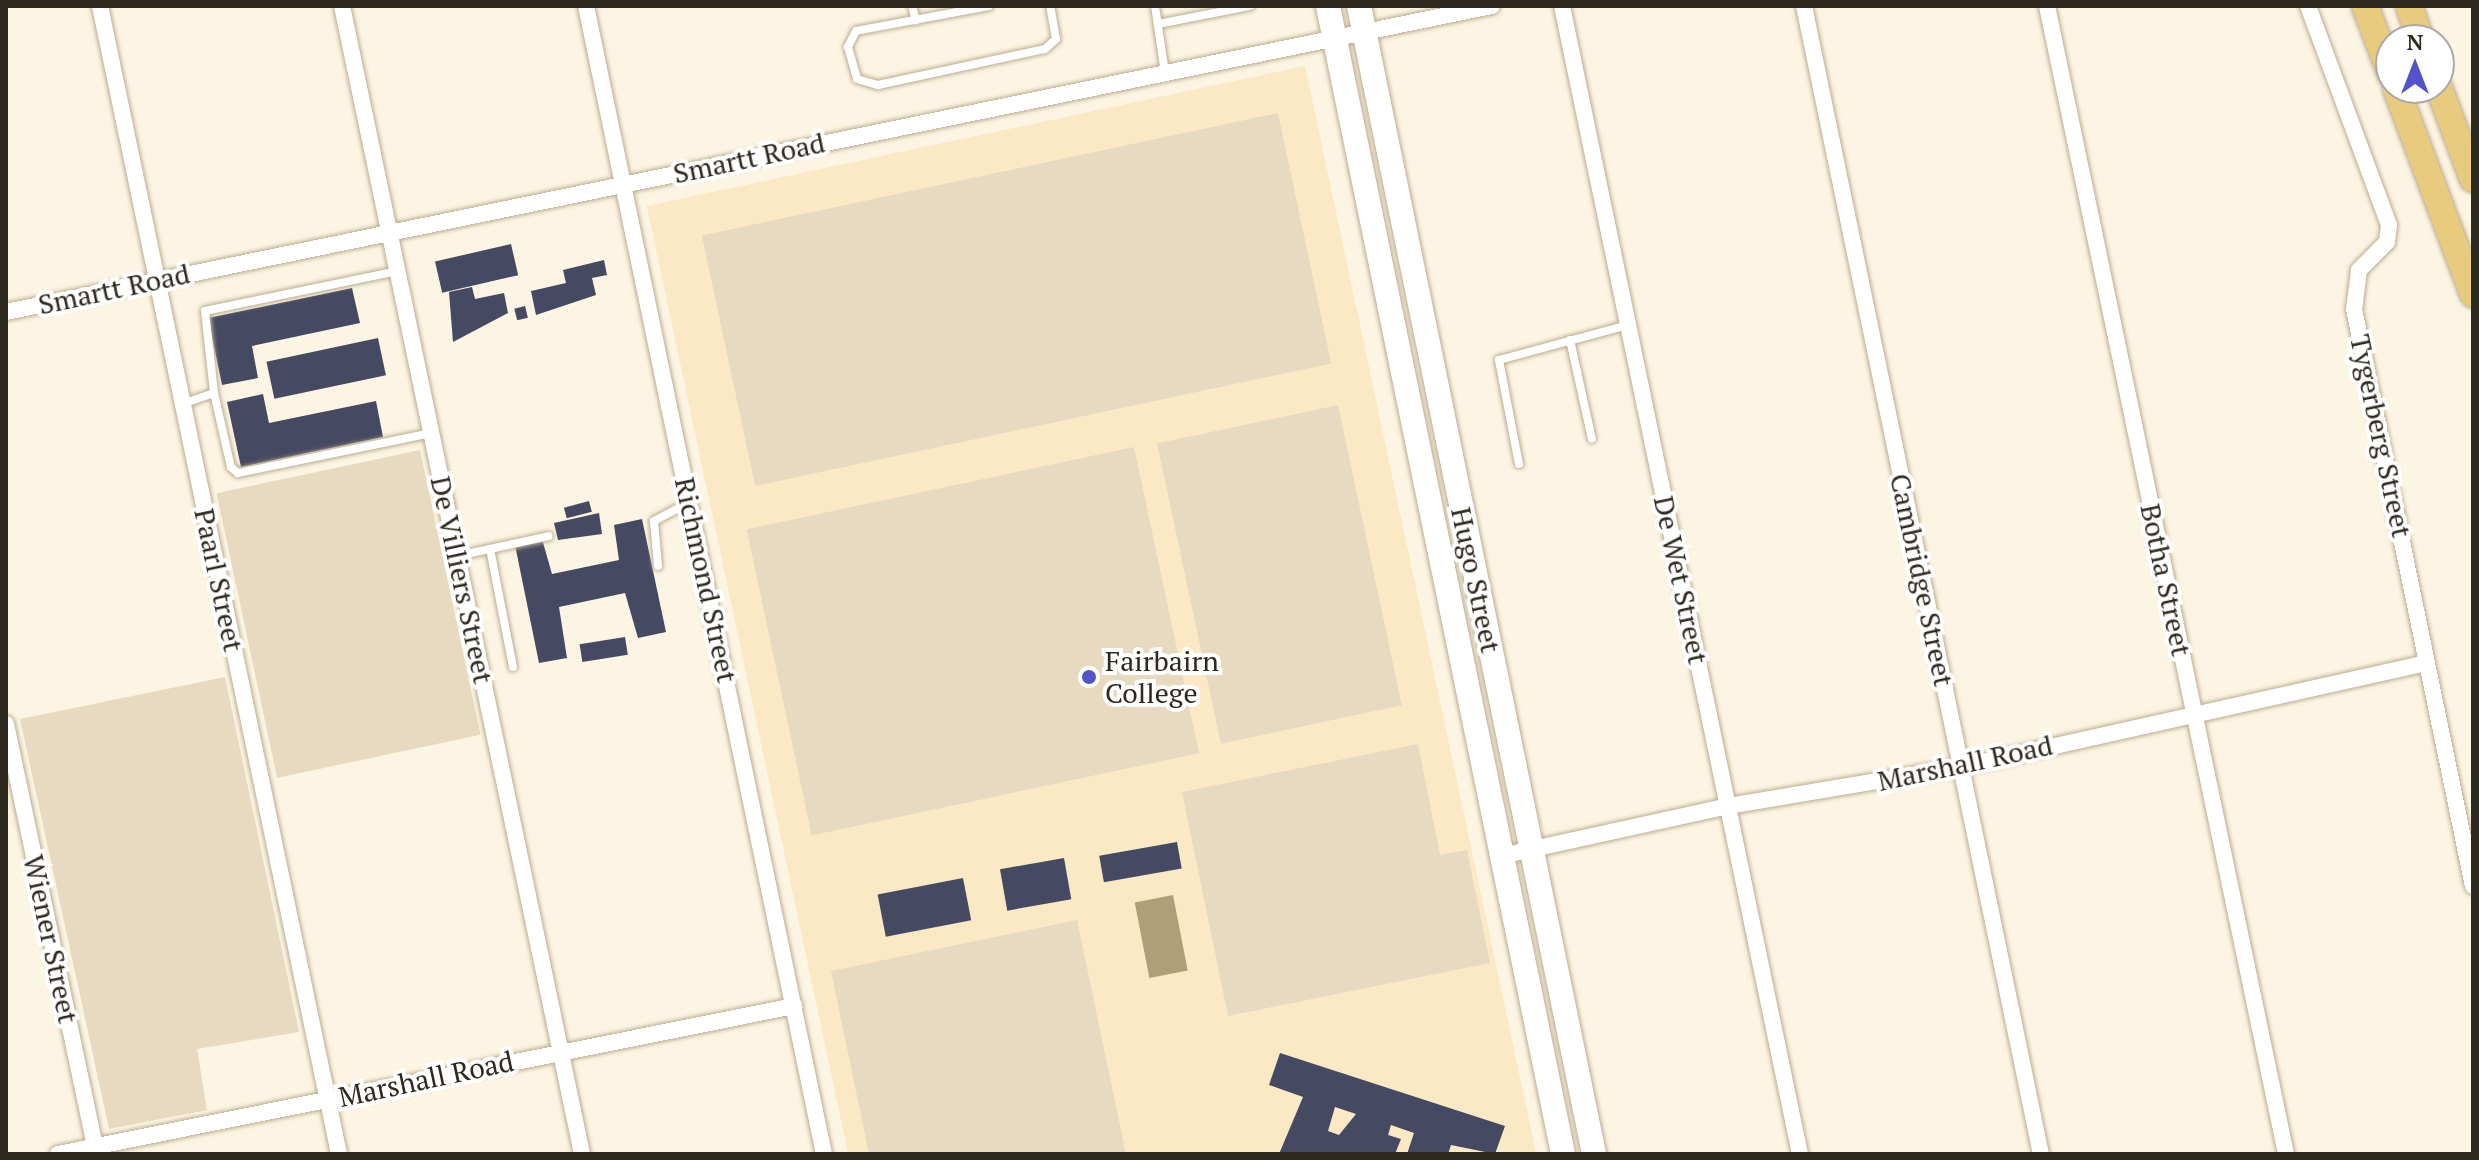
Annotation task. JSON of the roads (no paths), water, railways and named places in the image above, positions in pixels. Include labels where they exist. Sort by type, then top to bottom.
[{"type":"main road","points":[[2365,6],[2375,32]]},
{"type":"main road","points":[[2402,104],[2473,294]]},
{"type":"main road","points":[[2445,104],[2473,179]]},
{"type":"street","name":"Paarl Street","points":[[100,6],[339,1154]]},
{"type":"street","name":"De Villiers Street","points":[[342,6],[582,1154]]},
{"type":"street","name":"Richmond Street","points":[[586,6],[824,1154]]},
{"type":"street","name":"Hugo Street","points":[[1328,6],[1563,1154]]},
{"type":"street","name":"Hugo Street","points":[[1359,6],[1594,1154]]},
{"type":"street","name":"Smartt Road","points":[[6,312],[1492,6]]},
{"type":"street","name":"De Wet Street","points":[[1562,6],[1800,1154]]},
{"type":"street","name":"Cambridge Street","points":[[1804,6],[2041,1154]]},
{"type":"street","name":"Botha Street","points":[[2047,6],[2286,1154]]},
{"type":"street","name":"Tygerberg Street","points":[[2308,6],[2389,225],[2387,242],[2359,270],[2354,309],[2473,886]]},
{"type":"street","name":"Marshall Road","points":[[1501,856],[1728,806],[1961,767],[2194,711],[2427,663]]},
{"type":"street","name":"Wiener Street","points":[[6,724],[96,1150]]},
{"type":"street","name":"Marshall Road","points":[[58,1154],[96,1150],[561,1050],[794,1006]]},
{"type":"lane","points":[[912,6],[916,20]]},
{"type":"lane","points":[[989,6],[853,33],[848,47],[860,83],[1045,49],[1056,39],[1050,6]]},
{"type":"lane","points":[[1155,6],[1165,74]]},
{"type":"lane","points":[[1158,24],[1250,6]]},
{"type":"lane","points":[[398,271],[205,311],[214,393],[231,467],[238,473],[432,433]]},
{"type":"lane","points":[[1519,464],[1499,360],[1629,325]]},
{"type":"lane","points":[[1570,340],[1592,439]]},
{"type":"lane","points":[[182,404],[214,393]]},
{"type":"lane","points":[[658,566],[654,521],[690,502]]},
{"type":"lane","points":[[457,556],[549,536]]},
{"type":"lane","points":[[490,549],[513,667]]},
{"type":"lane","points":[[1540,1042],[1570,1034]]},
{"type":"place","name":"Fairbairn College","points":[[1089,677]]}]
